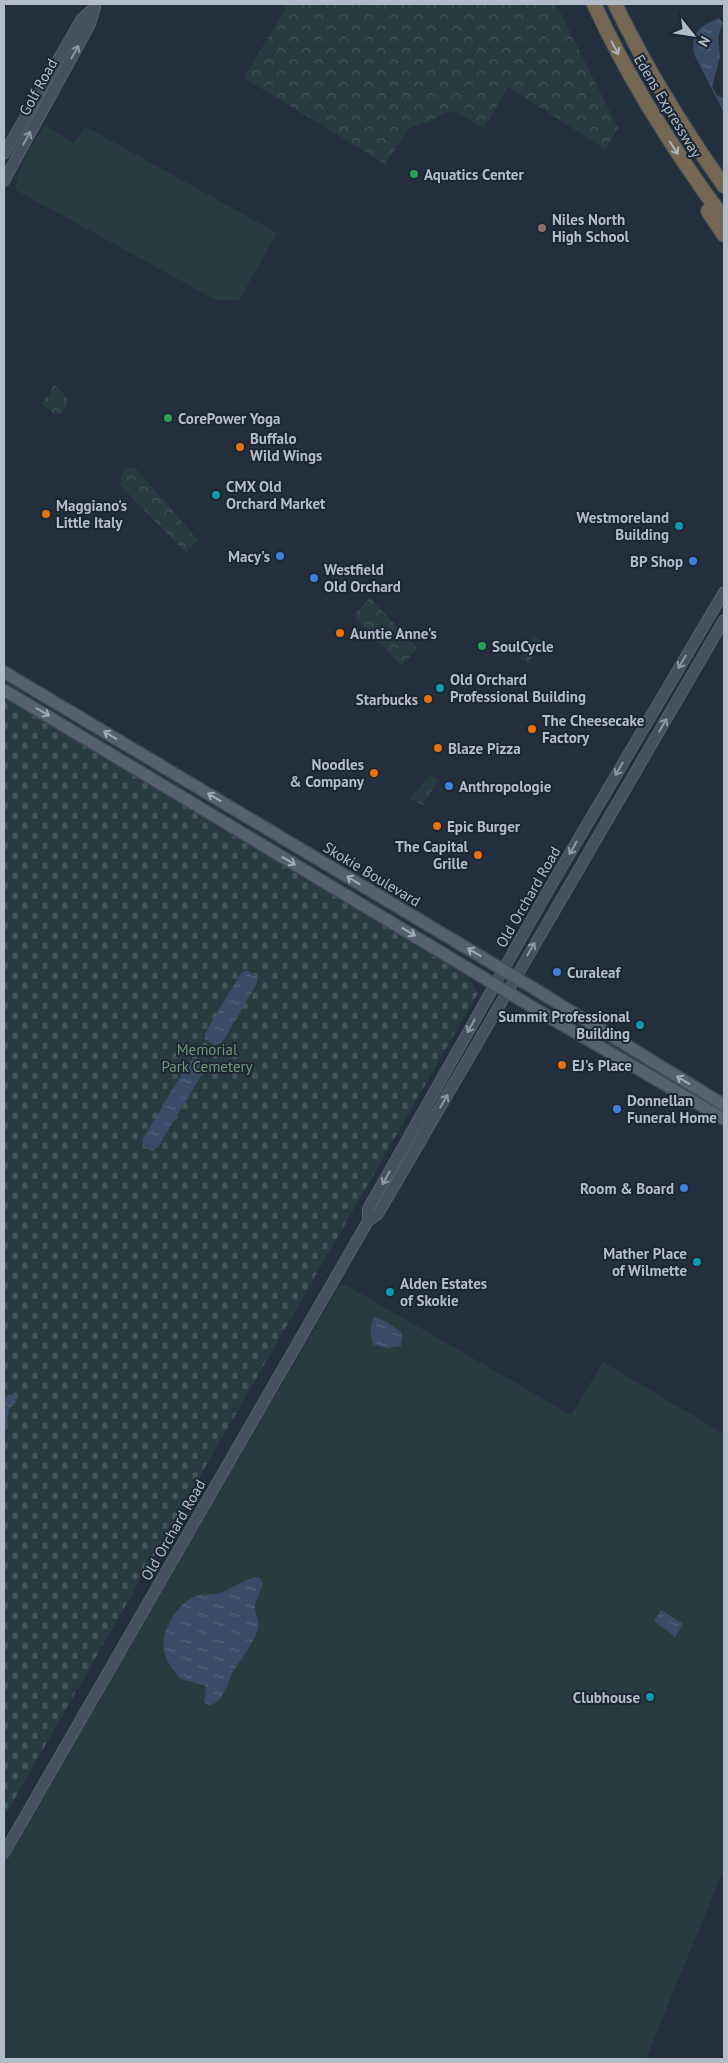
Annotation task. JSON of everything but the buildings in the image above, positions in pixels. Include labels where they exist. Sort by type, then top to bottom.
[{"type":"highway","name":"Edens Expressway","points":[[594,4],[636,87],[693,176],[724,219]]},
{"type":"highway","name":"Edens Expressway","points":[[615,4],[640,56],[669,105],[724,186]]},
{"type":"highway","points":[[693,176],[706,207],[724,235]]},
{"type":"main road","name":"Golf Road","points":[[4,154],[81,20],[96,5]]},
{"type":"main road","name":"Golf Road","points":[[4,181],[90,24],[96,5]]},
{"type":"main road","name":"Old Orchard Road","points":[[368,1221],[368,1209],[495,984],[724,592]]},
{"type":"main road","name":"Old Orchard Road","points":[[4,1853],[368,1221],[378,1214],[724,620]]},
{"type":"main road","name":"Skokie Boulevard","points":[[4,672],[516,977],[724,1105]]},
{"type":"main road","name":"Skokie Boulevard","points":[[4,690],[507,992],[724,1119]]},
{"type":"green space","points":[[288,4],[556,4],[618,128],[605,149],[508,87],[484,128],[455,112],[444,113],[433,120],[409,128],[385,164],[244,78]]},
{"type":"green space","points":[[44,125],[74,143],[85,126],[277,233],[239,300],[216,300],[16,190],[21,166]]},
{"type":"green space","points":[[54,384],[67,398],[67,406],[62,414],[54,414],[41,403],[49,395]]},
{"type":"green space","points":[[128,468],[136,469],[198,540],[186,553],[120,485],[122,473]]},
{"type":"green space","points":[[370,598],[418,649],[401,665],[353,615]]},
{"type":"green space","points":[[533,636],[542,641],[529,663],[520,658]]},
{"type":"green space","name":"Memorial Park Cemetery","points":[[4,698],[468,977],[478,993],[4,1817]]},
{"type":"green space","points":[[430,775],[438,780],[423,805],[410,799]]},
{"type":"green space","points":[[346,1285],[571,1415],[603,1362],[724,1434],[724,1868],[646,2059],[4,2059],[4,1862],[339,1286]]},
{"type":"water","points":[[719,18],[723,23],[718,37],[720,57],[712,87],[717,95],[724,98],[724,113],[694,54],[693,46],[695,35],[698,31],[706,24]]},
{"type":"water","points":[[246,970],[258,977],[256,985],[222,1043],[215,1045],[205,1039],[205,1033],[241,973]]},
{"type":"water","points":[[194,1059],[203,1063],[204,1071],[158,1147],[153,1151],[144,1147],[142,1140],[189,1062]]},
{"type":"water","points":[[375,1317],[387,1322],[402,1333],[401,1346],[387,1348],[374,1345],[371,1330]]},
{"type":"water","points":[[14,1394],[16,1402],[9,1409],[4,1438],[4,1399],[8,1395]]},
{"type":"water","points":[[255,1577],[259,1577],[263,1584],[255,1606],[259,1623],[256,1635],[234,1670],[222,1696],[218,1701],[208,1705],[204,1702],[206,1688],[204,1685],[180,1679],[171,1666],[164,1652],[164,1637],[175,1613],[193,1597],[220,1593]]},
{"type":"water","points":[[661,1610],[683,1624],[675,1637],[654,1621]]},
{"type":"place","name":"Aquatics Center","points":[[414,174]]},
{"type":"place","name":"Niles North High School","points":[[542,228]]},
{"type":"place","name":"CorePower Yoga","points":[[168,418]]},
{"type":"place","name":"Buffalo Wild Wings","points":[[240,447]]},
{"type":"place","name":"CMX Old Orchard Market","points":[[216,495]]},
{"type":"place","name":"Maggiano's Little Italy","points":[[46,514]]},
{"type":"place","name":"Westmoreland Building","points":[[679,526]]},
{"type":"place","name":"Macy's","points":[[280,556]]},
{"type":"place","name":"BP Shop","points":[[693,561]]},
{"type":"place","name":"Westfield Old Orchard","points":[[314,578]]},
{"type":"place","name":"Auntie Anne's","points":[[340,633]]},
{"type":"place","name":"SoulCycle","points":[[482,646]]},
{"type":"place","name":"Old Orchard Professional Building","points":[[440,688]]},
{"type":"place","name":"Starbucks","points":[[428,699]]},
{"type":"place","name":"The Cheesecake Factory","points":[[532,729]]},
{"type":"place","name":"Blaze Pizza","points":[[438,748]]},
{"type":"place","name":"Noodles & Company","points":[[374,773]]},
{"type":"place","name":"Anthropologie","points":[[449,786]]},
{"type":"place","name":"Epic Burger","points":[[437,826]]},
{"type":"place","name":"The Capital Grille","points":[[478,855]]},
{"type":"place","name":"Curaleaf","points":[[557,972]]},
{"type":"place","name":"Summit Professional Building","points":[[640,1025]]},
{"type":"place","name":"EJ's Place","points":[[562,1065]]},
{"type":"place","name":"Donnellan Funeral Home","points":[[617,1109]]},
{"type":"place","name":"Room & Board","points":[[684,1188]]},
{"type":"place","name":"Mather Place of Wilmette","points":[[697,1262]]},
{"type":"place","name":"Alden Estates of Skokie","points":[[390,1292]]},
{"type":"place","name":"Clubhouse","points":[[650,1697]]}]
